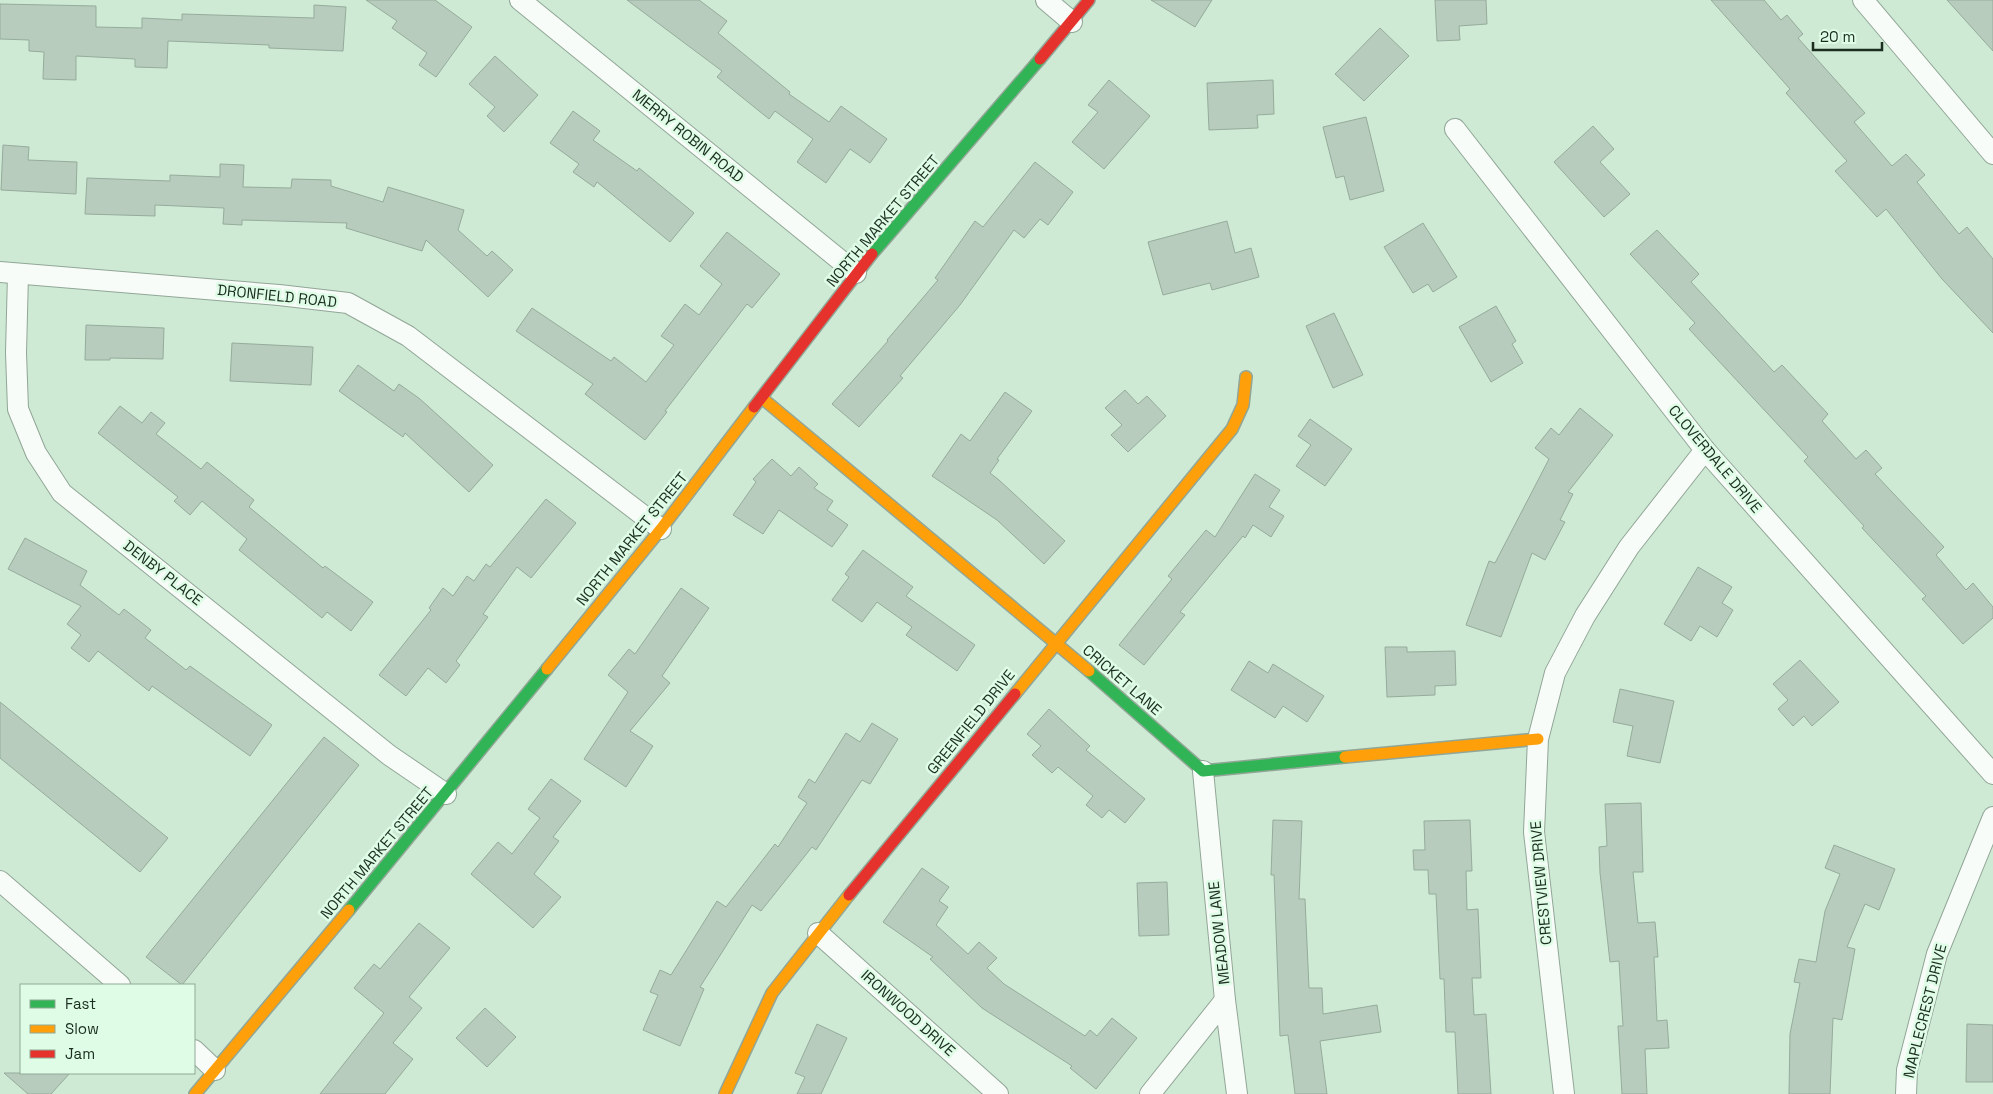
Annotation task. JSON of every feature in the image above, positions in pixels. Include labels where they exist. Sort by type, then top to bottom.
[{"type":"street","name":"MERRY ROBIN ROAD","points":[[520,0],[856,273]]},
{"type":"street","points":[[1046,0],[1072,22]]},
{"type":"street","name":"NORTH MARKET STREET","points":[[195,1094],[446,794],[661,529],[856,273],[1072,22],[1088,0]]},
{"type":"street","points":[[1863,0],[1993,154]]},
{"type":"street","name":"CLOVERDALE DRIVE","points":[[1455,129],[1705,450],[1993,774]]},
{"type":"street","name":"DRONFIELD ROAD","points":[[9,273],[279,295],[348,304],[408,336],[661,529]]},
{"type":"street","name":"DENBY PLACE","points":[[9,273],[16,353],[18,409],[36,453],[62,493],[389,755],[446,794]]},
{"type":"street","name":"GREENFIELD DRIVE","points":[[724,1094],[772,993],[818,933],[1232,429],[1243,405],[1246,376]]},
{"type":"street","name":"CRICKET LANE","points":[[762,398],[1056,642],[1203,771]]},
{"type":"street","name":"CRESTVIEW DRIVE","points":[[1564,1094],[1534,832],[1538,739],[1555,673],[1585,616],[1629,547],[1705,450]]},
{"type":"street","points":[[1203,771],[1538,739]]},
{"type":"street","name":"MEADOW LANE","points":[[1203,771],[1225,1000],[1237,1094]]},
{"type":"street","name":"MAPLECREST DRIVE","points":[[1906,1094],[1907,1070],[1937,954],[1993,817]]},
{"type":"street","points":[[0,881],[119,984]]},
{"type":"street","name":"IRONWOOD DRIVE","points":[[818,933],[998,1094]]},
{"type":"street","points":[[1150,1094],[1225,1000]]},
{"type":"street","points":[[195,1051],[215,1070]]},
{"type":"building","points":[[366,0],[435,0],[472,27],[436,77],[419,65],[427,53],[392,28],[397,21]]},
{"type":"building","points":[[627,0],[699,0],[727,21],[718,33],[790,92],[789,94],[829,122],[841,106],[887,139],[870,163],[850,149],[826,183],[797,162],[813,139],[775,111],[769,119],[717,77],[722,71]]},
{"type":"building","points":[[1151,0],[1212,0],[1195,27]]},
{"type":"building","points":[[1435,0],[1486,0],[1487,24],[1459,26],[1460,40],[1437,41]]},
{"type":"building","points":[[1711,0],[1764,0],[1781,20],[1787,15],[1803,34],[1798,38],[1865,113],[1854,122],[1892,166],[1906,154],[1925,175],[1917,182],[1959,234],[1967,227],[1993,259],[1993,333],[1942,279],[1886,209],[1877,217],[1835,171],[1847,161],[1786,93],[1790,89]]},
{"type":"building","points":[[1947,0],[1993,0],[1993,51]]},
{"type":"building","points":[[0,4],[96,6],[96,27],[142,28],[142,18],[182,20],[182,14],[314,18],[314,5],[346,7],[343,51],[269,48],[269,45],[168,41],[167,68],[135,67],[135,59],[76,56],[76,80],[43,79],[44,52],[29,51],[29,40],[0,39]]},
{"type":"building","points":[[1380,28],[1409,56],[1364,101],[1335,74]]},
{"type":"building","points":[[495,56],[538,95],[504,132],[487,116],[495,107],[469,84]]},
{"type":"building","points":[[1109,80],[1150,116],[1104,169],[1072,142],[1098,112],[1088,105]]},
{"type":"building","points":[[1273,80],[1274,114],[1257,115],[1258,128],[1209,130],[1207,83]]},
{"type":"building","points":[[573,111],[600,131],[593,140],[637,171],[639,168],[694,213],[670,242],[597,182],[594,187],[573,172],[579,164],[550,143]]},
{"type":"building","points":[[1366,117],[1384,191],[1350,200],[1344,176],[1336,178],[1323,127]]},
{"type":"building","points":[[1593,126],[1614,149],[1600,162],[1630,194],[1604,217],[1554,162]]},
{"type":"building","points":[[3,145],[29,147],[28,160],[77,162],[76,194],[1,190]]},
{"type":"building","points":[[1035,162],[1073,192],[1048,225],[1040,219],[1024,238],[1014,230],[960,305],[900,376],[903,378],[859,427],[832,404],[888,341],[938,280],[935,278],[975,221],[983,227]]},
{"type":"building","points":[[220,164],[244,165],[243,187],[291,188],[292,179],[331,180],[331,186],[383,202],[388,187],[464,210],[458,230],[487,256],[492,251],[513,270],[488,297],[426,240],[422,251],[346,228],[347,223],[242,220],[242,225],[223,224],[224,208],[155,205],[155,216],[85,214],[87,178],[170,181],[170,175],[220,177]]},
{"type":"building","points":[[1227,221],[1235,253],[1251,248],[1259,277],[1212,290],[1210,283],[1163,295],[1148,242]]},
{"type":"building","points":[[1423,223],[1457,277],[1433,292],[1428,284],[1413,293],[1384,247]]},
{"type":"building","points":[[1657,230],[1699,274],[1691,282],[1774,372],[1782,365],[1828,414],[1822,421],[1856,459],[1866,450],[1882,468],[1875,474],[1944,547],[1936,555],[1966,590],[1973,583],[1993,607],[1993,618],[1963,644],[1922,599],[1926,596],[1862,528],[1864,526],[1804,461],[1808,457],[1689,329],[1695,323],[1630,254]]},
{"type":"building","points":[[727,232],[780,274],[752,308],[747,304],[645,440],[585,394],[593,384],[516,331],[532,308],[611,361],[614,357],[646,382],[674,345],[661,336],[685,304],[699,315],[722,284],[700,266]]},
{"type":"building","points":[[1496,306],[1516,341],[1512,344],[1523,363],[1491,382],[1459,327]]},
{"type":"building","points":[[1334,313],[1363,375],[1333,388],[1306,326]]},
{"type":"building","points":[[86,325],[164,328],[163,359],[110,358],[110,360],[85,360]]},
{"type":"building","points":[[232,343],[313,347],[311,385],[230,381]]},
{"type":"building","points":[[358,365],[394,391],[399,384],[420,399],[493,465],[469,492],[405,433],[403,437],[339,391]]},
{"type":"building","points":[[1125,390],[1138,404],[1147,396],[1166,416],[1128,452],[1111,435],[1122,425],[1105,408]]},
{"type":"building","points":[[1005,392],[1032,411],[997,459],[999,460],[990,473],[1065,541],[1044,564],[997,520],[932,476],[961,434],[970,441]]},
{"type":"building","points":[[120,406],[142,423],[151,412],[165,423],[156,434],[201,469],[207,462],[254,500],[249,507],[323,568],[325,566],[373,602],[351,631],[327,612],[322,618],[239,550],[247,539],[202,501],[190,515],[174,501],[178,497],[98,433]]},
{"type":"building","points":[[1580,408],[1613,435],[1568,492],[1573,494],[1560,520],[1565,522],[1545,560],[1532,553],[1501,637],[1466,625],[1489,561],[1495,563],[1549,459],[1535,448],[1551,428],[1559,435]]},
{"type":"building","points":[[1310,419],[1352,449],[1325,486],[1296,466],[1311,445],[1298,436]]},
{"type":"building","points":[[772,459],[791,476],[799,467],[818,484],[814,488],[833,501],[827,510],[848,525],[832,547],[779,510],[763,534],[733,515],[756,482],[753,479]]},
{"type":"building","points":[[1255,474],[1280,490],[1269,507],[1284,516],[1271,537],[1253,525],[1245,538],[1243,536],[1180,612],[1185,615],[1144,665],[1119,645],[1172,579],[1168,576],[1206,530],[1215,537]]},
{"type":"building","points":[[546,499],[576,523],[531,578],[517,567],[483,614],[488,617],[456,661],[460,665],[446,683],[428,668],[406,696],[379,675],[431,610],[429,608],[443,588],[453,596],[467,576],[474,581],[486,564],[490,567]]},
{"type":"building","points":[[25,538],[87,571],[80,585],[119,615],[124,609],[151,630],[145,638],[186,670],[190,666],[272,725],[250,756],[152,686],[149,691],[98,651],[89,662],[71,648],[81,635],[67,624],[81,606],[8,569]]},
{"type":"building","points":[[863,550],[913,587],[906,596],[975,645],[957,671],[906,635],[912,627],[877,602],[862,622],[832,600],[849,577],[845,574]]},
{"type":"building","points":[[1698,567],[1732,587],[1722,603],[1733,610],[1717,637],[1700,626],[1691,641],[1664,624]]},
{"type":"building","points":[[681,588],[709,608],[662,676],[670,683],[630,731],[653,746],[626,787],[584,759],[628,692],[608,675],[629,649],[635,654]]},
{"type":"building","points":[[1385,647],[1407,647],[1407,652],[1455,651],[1456,685],[1435,686],[1435,695],[1387,697]]},
{"type":"building","points":[[1800,660],[1839,702],[1812,726],[1804,716],[1793,726],[1778,709],[1788,700],[1773,684]]},
{"type":"building","points":[[1249,661],[1268,673],[1273,664],[1324,696],[1307,722],[1283,706],[1275,718],[1231,690]]},
{"type":"building","points":[[1620,689],[1674,701],[1660,763],[1627,756],[1633,726],[1613,722]]},
{"type":"building","points":[[0,702],[168,838],[140,872],[0,758]]},
{"type":"building","points":[[1049,709],[1090,746],[1086,750],[1145,799],[1125,823],[1109,810],[1102,818],[1086,805],[1093,796],[1058,767],[1052,773],[1032,755],[1041,746],[1027,734]]},
{"type":"building","points":[[872,723],[898,739],[870,784],[862,780],[816,850],[812,847],[761,911],[752,905],[700,987],[704,989],[680,1046],[643,1030],[658,995],[650,992],[660,970],[671,975],[717,901],[726,907],[775,844],[778,847],[807,803],[798,797],[809,779],[815,783],[846,733],[860,742]]},
{"type":"building","points":[[324,737],[359,765],[183,984],[146,957]]},
{"type":"building","points":[[551,779],[581,801],[553,837],[559,841],[534,874],[561,897],[533,928],[471,874],[498,842],[512,854],[540,818],[528,809]]},
{"type":"building","points":[[1641,803],[1643,872],[1633,872],[1638,923],[1655,922],[1658,957],[1654,957],[1657,1021],[1667,1020],[1669,1048],[1645,1049],[1647,1094],[1622,1094],[1618,1026],[1623,1026],[1619,961],[1610,962],[1599,847],[1607,846],[1605,804]]},
{"type":"building","points":[[1273,820],[1302,821],[1299,899],[1305,899],[1309,988],[1322,988],[1323,1014],[1377,1005],[1381,1032],[1320,1041],[1327,1094],[1295,1094],[1288,1035],[1280,1036],[1274,875],[1271,875]]},
{"type":"building","points":[[1470,820],[1472,871],[1466,871],[1467,910],[1478,909],[1481,978],[1472,978],[1474,1015],[1486,1014],[1491,1094],[1458,1094],[1455,1032],[1446,1032],[1444,979],[1440,979],[1436,894],[1429,894],[1428,870],[1414,870],[1413,850],[1425,850],[1424,821]]},
{"type":"building","points":[[1834,845],[1895,869],[1879,910],[1865,904],[1847,947],[1855,949],[1842,1020],[1833,1018],[1830,1094],[1789,1094],[1790,1034],[1800,983],[1794,982],[1799,959],[1816,962],[1825,911],[1840,874],[1825,868]]},
{"type":"building","points":[[922,868],[949,887],[939,901],[948,907],[936,925],[968,954],[979,942],[997,958],[987,968],[1004,984],[1085,1036],[1090,1030],[1097,1036],[1112,1018],[1137,1038],[1096,1089],[1070,1068],[1072,1066],[982,1008],[930,959],[933,957],[883,922]]},
{"type":"building","points":[[1167,882],[1169,935],[1139,936],[1137,883]]},
{"type":"building","points":[[419,923],[450,948],[409,997],[422,1008],[393,1043],[413,1059],[385,1094],[320,1094],[384,1013],[354,988],[374,964],[380,969]]},
{"type":"building","points":[[485,1008],[516,1037],[487,1067],[456,1038]]},
{"type":"building","points":[[817,1024],[847,1038],[821,1094],[797,1094],[805,1077],[795,1073]]},
{"type":"building","points":[[1967,1024],[1993,1025],[1993,1082],[1966,1082]]},
{"type":"building","points":[[4,1073],[69,1074],[51,1094],[28,1094]]},
{"type":"traffic: fast","points":[[872,254],[1040,59]]},
{"type":"traffic: fast","points":[[349,910],[547,669]]},
{"type":"traffic: fast","points":[[1089,671],[1203,771],[1345,757]]},
{"type":"traffic: slow","points":[[1015,694],[1232,429],[1243,405],[1246,377]]},
{"type":"traffic: slow","points":[[762,398],[1089,671]]},
{"type":"traffic: slow","points":[[547,669],[661,529],[754,407]]},
{"type":"traffic: slow","points":[[1345,757],[1538,739]]},
{"type":"traffic: slow","points":[[725,1094],[772,993],[849,895]]},
{"type":"traffic: slow","points":[[195,1094],[349,910]]},
{"type":"traffic: jam","points":[[1040,59],[1089,0]]},
{"type":"traffic: jam","points":[[754,407],[872,254]]},
{"type":"traffic: jam","points":[[849,895],[1015,694]]}]
